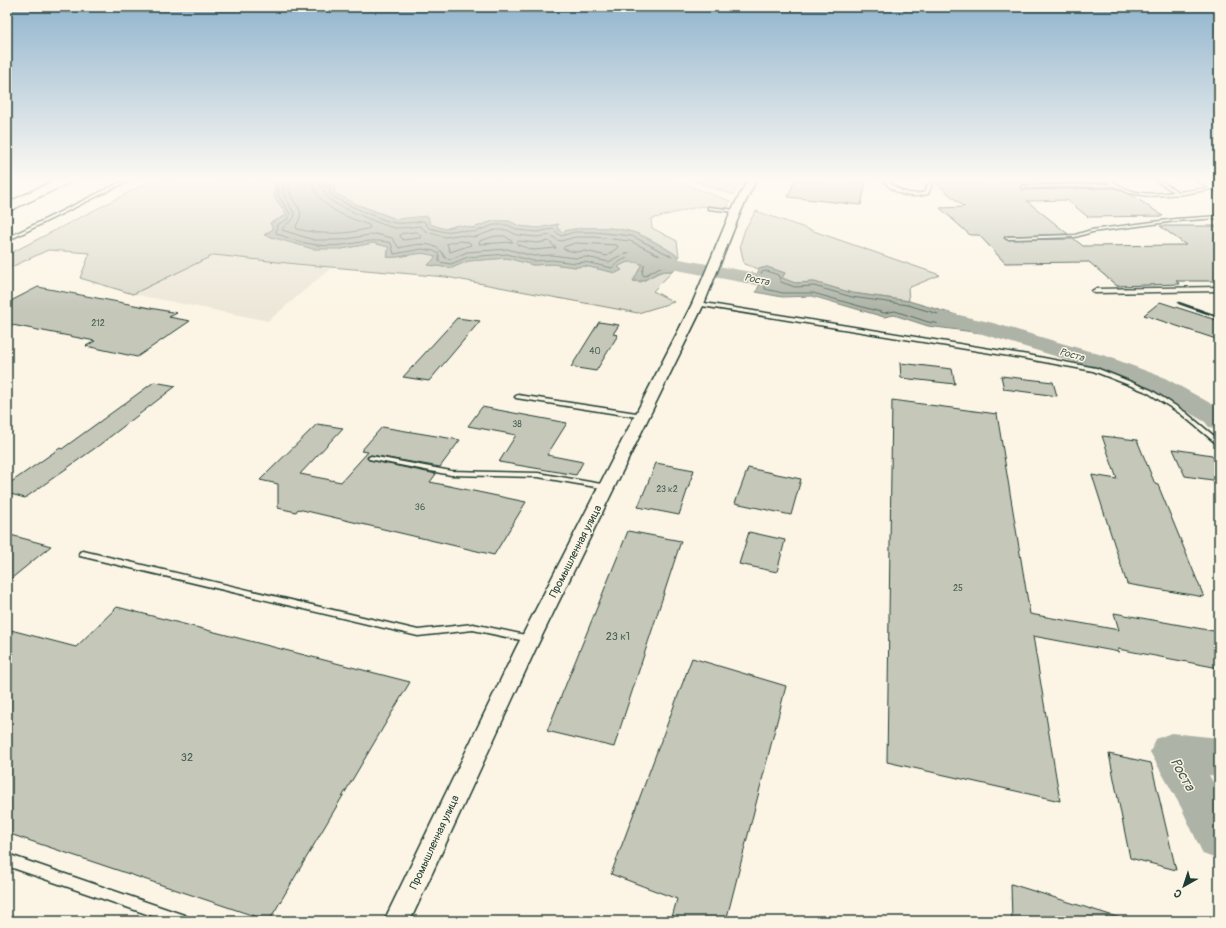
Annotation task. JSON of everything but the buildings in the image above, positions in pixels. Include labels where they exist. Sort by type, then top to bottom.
[{"type":"street","name":"Промышленная улица","points":[[397,921],[531,639],[698,304],[731,223]]},
{"type":"lane","points":[[7,240],[41,223]]},
{"type":"lane","points":[[1007,238],[1075,236],[1098,230],[1150,223]]},
{"type":"lane","points":[[1095,291],[1219,289]]},
{"type":"lane","points":[[698,304],[1021,355],[1094,369],[1149,391],[1183,413],[1219,443]]},
{"type":"lane","points":[[518,397],[643,416]]},
{"type":"lane","points":[[371,458],[451,473],[538,475],[607,487]]},
{"type":"lane","points":[[83,554],[418,633],[473,627],[531,639]]},
{"type":"lane","points":[[7,860],[184,921]]},
{"type":"shaded area","points":[[69,223],[270,223],[273,229],[265,234],[342,249],[373,243],[389,247],[387,257],[399,257],[424,253],[430,254],[436,256],[429,265],[451,268],[468,261],[507,258],[533,265],[552,264],[576,267],[585,266],[616,273],[621,270],[618,267],[621,265],[636,262],[642,264],[634,281],[641,282],[662,271],[673,271],[653,291],[674,302],[638,313],[446,277],[296,264],[214,255],[133,294],[80,278],[90,253],[48,250],[7,269],[7,255]]},
{"type":"shaded area","points":[[422,223],[486,223],[473,228],[458,225],[445,229]]},
{"type":"shaded area","points":[[514,223],[651,223],[652,228],[677,241],[679,257],[637,233],[624,230],[587,228],[561,232],[557,227],[558,224],[538,228],[519,226]]},
{"type":"shaded area","points":[[748,223],[791,223],[940,275],[908,288],[909,301],[852,293],[814,282],[795,283],[782,278],[785,273],[767,267],[759,269],[744,264],[740,245]]},
{"type":"shaded area","points":[[214,255],[331,268],[268,321],[133,294]]},
{"type":"water","points":[[270,223],[430,223],[445,229],[458,225],[473,228],[486,223],[514,223],[519,226],[538,228],[559,224],[557,227],[561,232],[587,228],[624,230],[649,239],[679,257],[675,266],[676,269],[657,273],[641,281],[633,281],[642,264],[636,262],[621,265],[618,267],[622,270],[616,273],[585,266],[576,267],[552,264],[533,265],[507,258],[468,261],[452,268],[428,265],[436,257],[430,254],[424,253],[400,257],[387,257],[389,247],[373,243],[342,249],[313,249],[264,235],[273,229]]},
{"type":"water","name":"Роста","points":[[767,267],[785,273],[782,278],[795,283],[814,282],[852,293],[909,301],[970,319],[985,328],[981,333],[928,326],[894,315],[884,317],[812,296],[782,297],[756,292],[761,282],[722,274],[724,272],[757,275],[759,269]]},
{"type":"waterway","name":"Роста","points":[[636,257],[762,280]]},
{"type":"waterway","name":"Роста","points":[[946,319],[985,328],[1100,362],[1156,383],[1214,416],[1219,421]]},
{"type":"waterway","name":"Роста","points":[[1219,757],[1171,752],[1196,793],[1219,838]]},
{"type":"railway","points":[[1179,303],[1219,317]]}]
